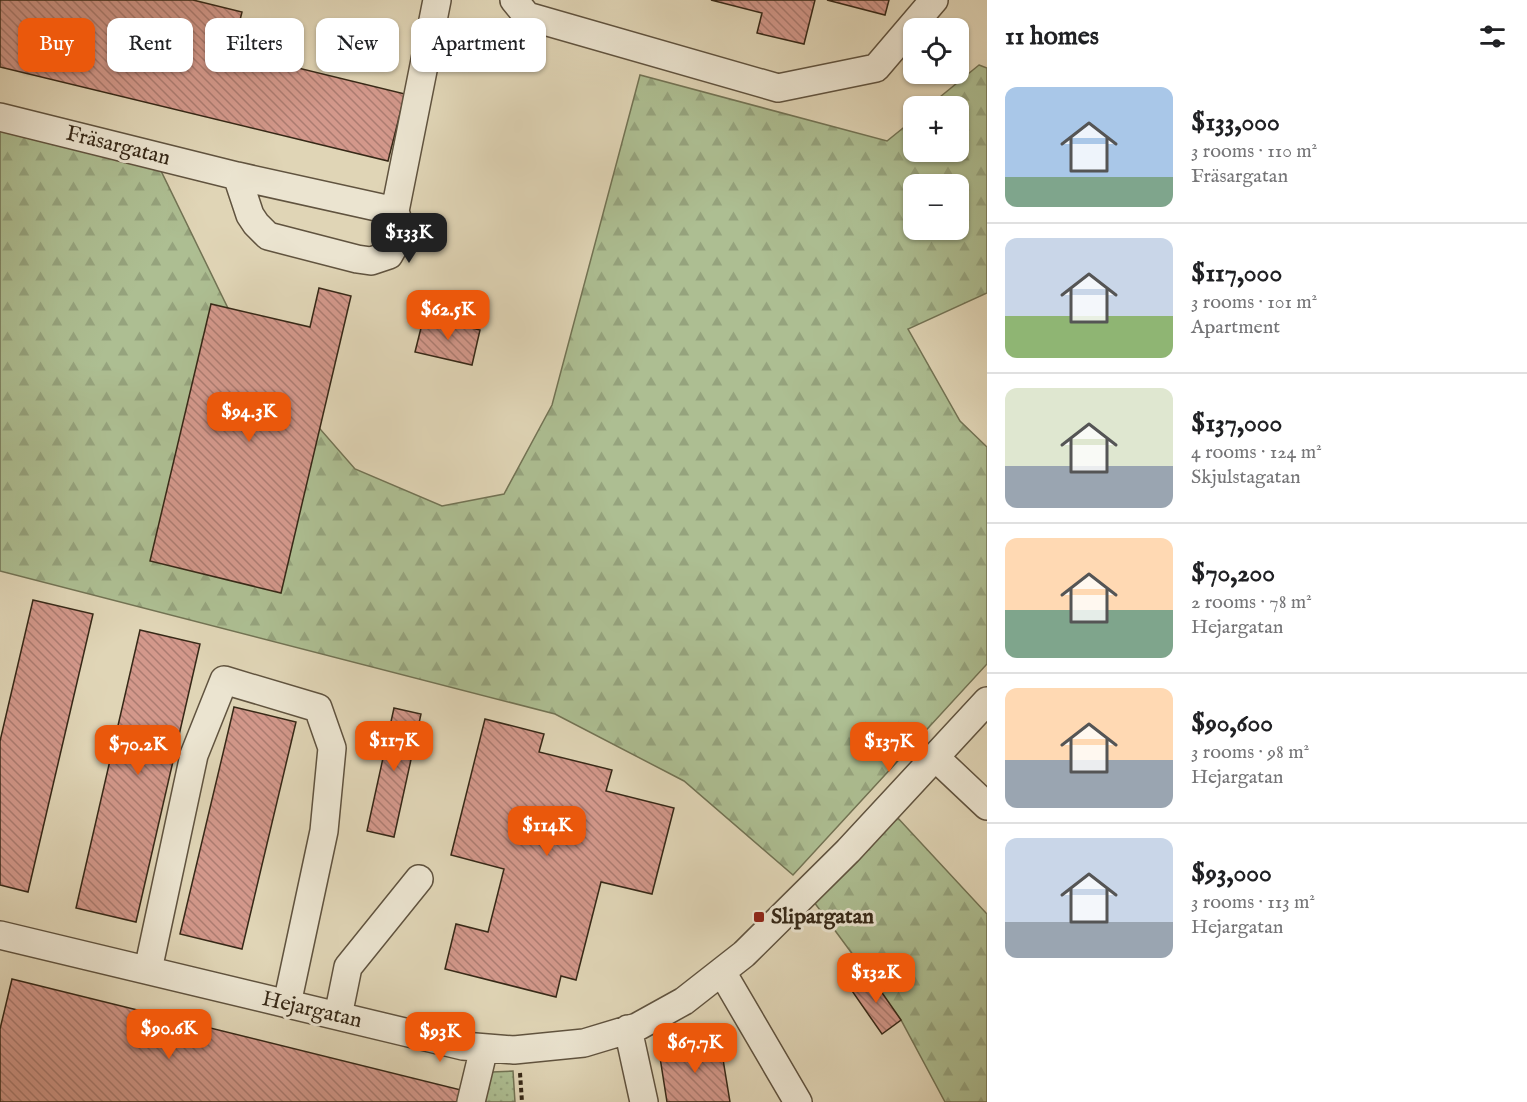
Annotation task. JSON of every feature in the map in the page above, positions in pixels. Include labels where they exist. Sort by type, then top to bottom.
[{"type":"street","points":[[237,176],[250,215],[268,236],[357,259],[371,261],[388,255],[397,240],[400,227],[395,211],[437,0]]},
{"type":"street","points":[[514,0],[527,16],[778,88],[876,69],[934,0]]},
{"type":"street","name":"Fräsargatan","points":[[0,117],[237,176],[395,211]]},
{"type":"street","points":[[148,970],[194,755],[224,680],[318,708],[332,748],[324,831],[287,1004]]},
{"type":"street","name":"Hejargatan","points":[[1,939],[148,970],[463,1046],[518,1050],[584,1043],[628,1029],[684,1001],[744,954],[822,876],[987,701]]},
{"type":"street","points":[[935,757],[987,806]]},
{"type":"street","points":[[338,1016],[348,967],[419,879]]},
{"type":"street","points":[[722,972],[798,1102]]},
{"type":"street","points":[[628,1029],[644,1102]]},
{"type":"street","points":[[471,1102],[484,1048]]},
{"type":"path","points":[[518,1050],[522,1102]]},
{"type":"green space","points":[[979,65],[987,68],[987,293],[908,329],[960,421],[987,447],[987,664],[793,875],[684,781],[555,714],[0,571],[0,130],[161,171],[245,343],[355,469],[442,506],[504,494],[552,405],[640,75],[887,141],[903,128],[903,162],[969,162],[969,96],[941,96],[956,84],[969,84],[969,73]]},
{"type":"green space","points":[[896,816],[987,914],[987,1102],[945,1102],[901,1020],[814,902]]},
{"type":"green space","points":[[513,1071],[515,1102],[485,1102],[492,1072]]},
{"type":"building","points":[[0,0],[193,0],[242,12],[240,18],[205,18],[205,72],[304,72],[304,69],[405,94],[388,161],[21,72],[95,72],[95,18],[18,18],[18,71],[0,67]]},
{"type":"building","points":[[711,0],[815,0],[804,44],[757,33],[762,13]]},
{"type":"building","points":[[827,0],[889,0],[885,15]]},
{"type":"building","points":[[319,288],[351,296],[281,593],[150,561],[211,304],[310,327]]},
{"type":"building","points":[[424,316],[480,330],[472,365],[415,352]]},
{"type":"building","points":[[33,600],[93,614],[28,892],[0,885],[0,741]]},
{"type":"building","points":[[140,630],[200,644],[136,922],[76,908]]},
{"type":"building","points":[[234,707],[296,722],[242,949],[180,934]]},
{"type":"building","points":[[394,708],[421,714],[394,837],[367,831]]},
{"type":"building","points":[[485,719],[544,734],[539,752],[612,770],[606,791],[674,808],[652,894],[601,882],[576,980],[561,976],[556,997],[445,969],[456,924],[488,932],[504,869],[451,855]]},
{"type":"building","points":[[869,974],[901,1020],[882,1034],[850,988]]},
{"type":"building","points":[[12,979],[469,1092],[467,1102],[0,1102],[0,1029]]},
{"type":"building","points":[[720,1041],[730,1102],[667,1102],[659,1051]]},
{"type":"place","name":"Slipargatan","points":[[759,917]]}]
